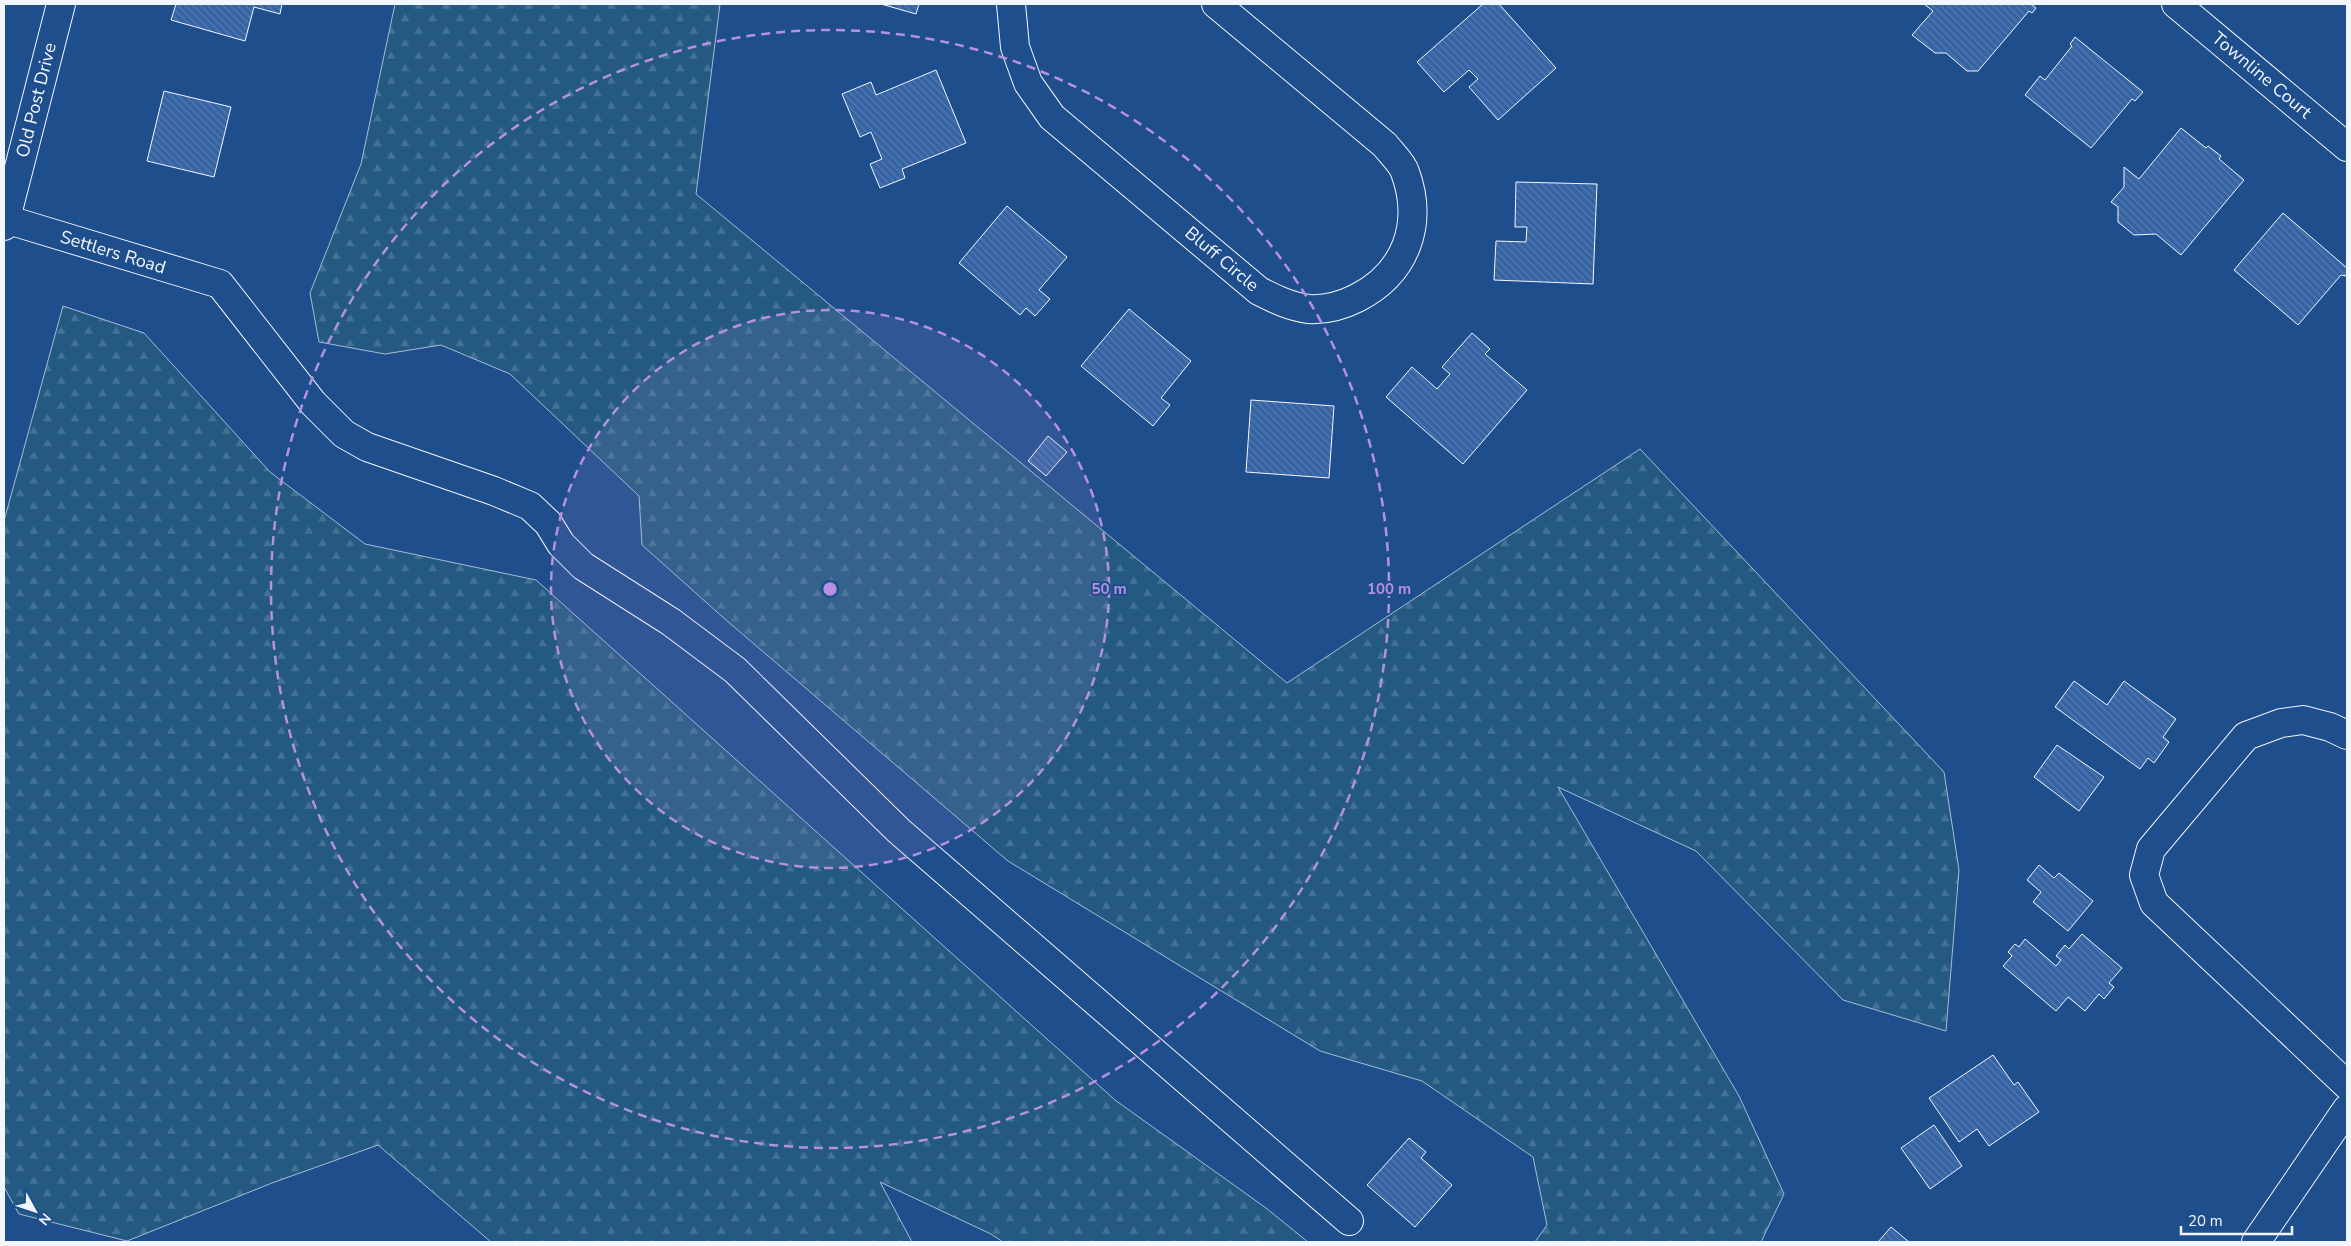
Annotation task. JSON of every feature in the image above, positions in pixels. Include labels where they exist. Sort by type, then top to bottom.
[{"type":"street","name":"Old Post Drive","points":[[5,222],[60,4]]},
{"type":"street","name":"Bluff Circle","points":[[1011,4],[1015,47],[1028,83],[1052,116],[1259,291],[1287,305],[1310,309],[1344,305],[1376,288],[1398,265],[1411,233],[1412,201],[1405,170],[1385,145],[1216,4]]},
{"type":"street","name":"Townline Court","points":[[2176,4],[2347,147]]},
{"type":"street","name":"Settlers Road","points":[[5,222],[220,284],[313,403],[344,434],[367,447],[494,491],[530,506],[548,523],[561,544],[583,566],[671,622],[735,670],[899,831],[1349,1221]]},
{"type":"street","points":[[2347,735],[2330,727],[2303,720],[2281,723],[2246,736],[2151,848],[2144,875],[2154,903],[2347,1085]]},
{"type":"street","points":[[2256,1242],[2347,1109]]},
{"type":"green space","points":[[395,4],[720,4],[696,194],[1287,683],[1640,449],[1944,772],[1959,870],[1946,1031],[1843,1000],[1696,851],[1558,787],[1739,1096],[1784,1194],[1761,1242],[1535,1242],[1547,1225],[1533,1157],[1422,1081],[1320,1051],[1008,861],[726,620],[642,545],[639,496],[510,374],[441,345],[385,354],[319,342],[310,293],[361,164]]},
{"type":"green space","points":[[63,306],[144,333],[270,472],[365,544],[536,580],[1115,1100],[1266,1208],[1308,1242],[1003,1242],[991,1234],[880,1182],[912,1242],[491,1242],[378,1145],[272,1183],[127,1241],[19,1214],[4,1187],[4,521]]},
{"type":"building","points":[[176,4],[282,4],[280,14],[254,7],[245,41],[171,20]]},
{"type":"building","points":[[881,4],[919,4],[916,14]]},
{"type":"building","points":[[1483,4],[1499,4],[1556,68],[1498,120],[1469,87],[1478,79],[1469,70],[1444,92],[1417,62]]},
{"type":"building","points":[[1924,4],[2031,4],[2036,8],[2032,13],[2029,11],[1978,71],[1967,71],[1946,53],[1935,53],[1912,35],[1933,11]]},
{"type":"building","points":[[2075,37],[2143,92],[2135,101],[2132,99],[2091,148],[2025,95],[2040,76],[2045,80],[2072,46],[2070,44]]},
{"type":"building","points":[[936,70],[966,143],[902,169],[905,178],[880,188],[870,164],[882,159],[871,132],[860,137],[842,94],[871,82],[876,95]]},
{"type":"building","points":[[164,91],[231,107],[214,177],[147,161]]},
{"type":"building","points":[[2181,128],[2206,148],[2208,146],[2221,156],[2219,159],[2244,180],[2181,255],[2156,234],[2134,235],[2118,222],[2118,207],[2111,202],[2124,187],[2124,167],[2139,179]]},
{"type":"building","points":[[1516,182],[1597,184],[1593,284],[1494,280],[1496,241],[1526,242],[1527,227],[1515,227]]},
{"type":"building","points":[[1007,206],[1067,257],[1039,290],[1050,299],[1035,316],[1026,308],[1020,315],[959,263]]},
{"type":"building","points":[[2283,213],[2347,268],[2346,276],[2341,275],[2298,325],[2234,270]]},
{"type":"building","points":[[1129,309],[1191,361],[1161,398],[1170,405],[1153,426],[1081,366]]},
{"type":"building","points":[[1472,333],[1490,349],[1485,354],[1527,390],[1463,464],[1386,397],[1412,367],[1437,389],[1450,374],[1442,367]]},
{"type":"building","points":[[1251,400],[1334,406],[1329,478],[1246,472]]},
{"type":"building","points":[[1048,436],[1067,452],[1046,476],[1028,461]]},
{"type":"building","points":[[2074,681],[2107,705],[2124,681],[2176,719],[2163,737],[2169,742],[2154,763],[2148,758],[2140,769],[2055,707]]},
{"type":"building","points":[[2057,745],[2104,777],[2079,811],[2034,777]]},
{"type":"building","points":[[2039,865],[2054,878],[2059,873],[2093,901],[2068,931],[2033,902],[2041,892],[2027,880]]},
{"type":"building","points":[[2082,934],[2122,968],[2109,983],[2114,987],[2104,999],[2099,994],[2085,1011],[2068,997],[2056,1011],[2003,966],[2012,956],[2008,952],[2015,944],[2019,947],[2025,939],[2056,966],[2061,960],[2056,956],[2065,945],[2069,949]]},
{"type":"building","points":[[1993,1055],[2014,1085],[2018,1082],[2039,1112],[1989,1146],[1977,1129],[1959,1142],[1929,1098]]},
{"type":"building","points":[[1934,1125],[1962,1166],[1930,1189],[1901,1148]]},
{"type":"building","points":[[1409,1138],[1426,1152],[1421,1158],[1452,1185],[1415,1227],[1367,1185]]},
{"type":"building","points":[[1891,1227],[1909,1242],[1878,1242]]}]
